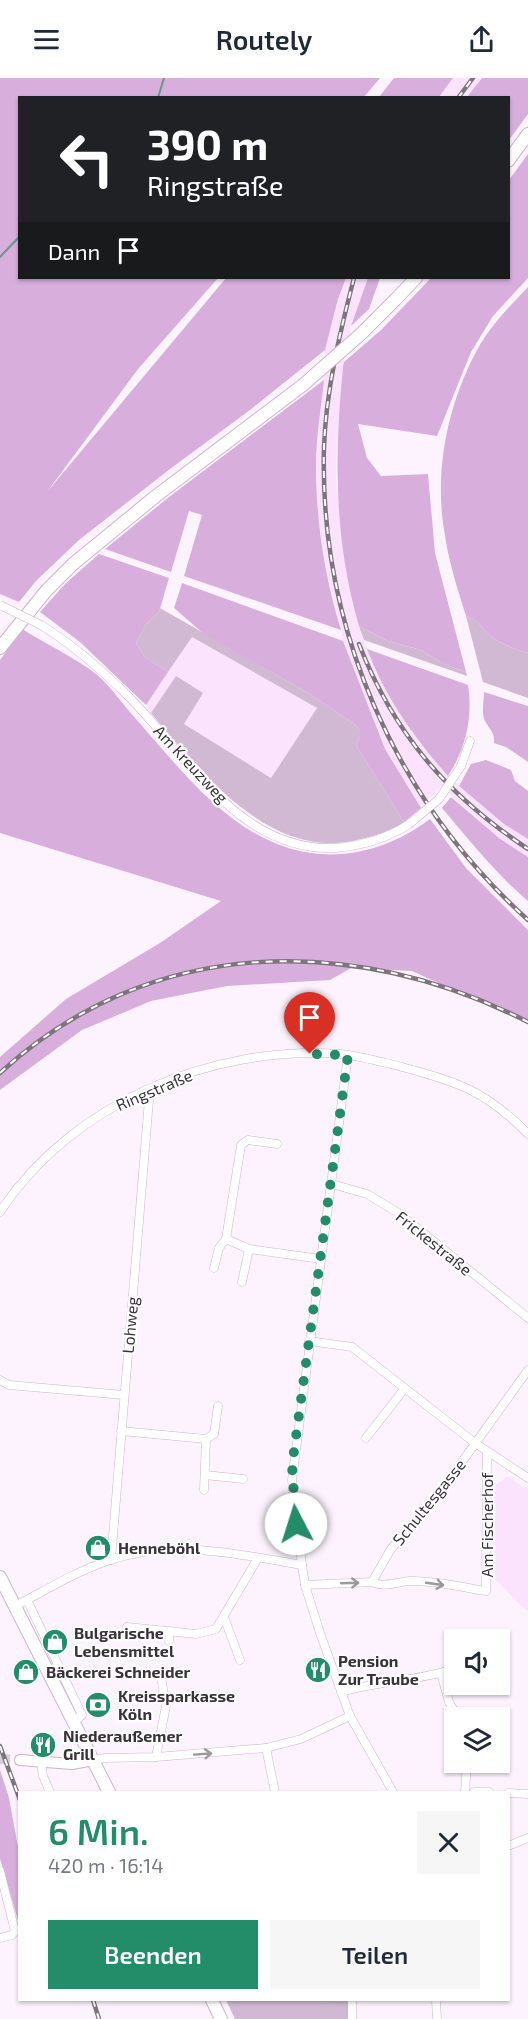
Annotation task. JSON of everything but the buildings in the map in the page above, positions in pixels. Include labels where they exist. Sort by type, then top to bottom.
[{"type":"main road","points":[[510,158],[528,135]]},
{"type":"main road","points":[[0,648],[46,591],[73,564],[156,496],[303,385],[354,340],[415,279]]},
{"type":"main road","points":[[0,1577],[108,1791]]},
{"type":"main road","points":[[20,1760],[72,1764],[93,1760]]},
{"type":"main road","points":[[212,2001],[221,2019]]},
{"type":"street","name":"Am Kreuzweg","points":[[0,604],[41,625],[78,651],[130,698],[219,797],[253,825],[298,845],[318,848],[356,846],[373,842],[408,825],[439,799],[461,766],[470,741]]},
{"type":"street","name":"Ringstraße","points":[[0,1212],[16,1189],[64,1141],[105,1112],[146,1090],[193,1072],[249,1059],[291,1054],[348,1055],[456,1082],[489,1100],[512,1117],[528,1134]]},
{"type":"street","points":[[348,1055],[292,1473],[305,1585],[350,1716],[392,1791]]},
{"type":"street","name":"Lohweg","points":[[111,1560],[149,1100],[146,1090]]},
{"type":"street","points":[[213,1268],[219,1248],[226,1239],[242,1145],[248,1140],[277,1144]]},
{"type":"street","name":"Frickestraße","points":[[332,1184],[367,1194],[400,1214],[528,1318]]},
{"type":"street","points":[[226,1239],[249,1249],[321,1259]]},
{"type":"street","points":[[242,1282],[249,1249]]},
{"type":"street","points":[[309,1341],[352,1347],[487,1452],[528,1478]]},
{"type":"street","name":"Schultesgasse","points":[[372,1582],[391,1549],[441,1491],[528,1370]]},
{"type":"street","points":[[0,1380],[9,1385]]},
{"type":"street","points":[[0,1388],[9,1385],[124,1395]]},
{"type":"street","points":[[366,1438],[405,1388]]},
{"type":"street","points":[[120,1431],[206,1440],[214,1434],[218,1406]]},
{"type":"street","points":[[204,1490],[206,1440]]},
{"type":"street","name":"Am Fischerhof","points":[[372,1582],[377,1585],[387,1585],[418,1581],[486,1591],[487,1452]]},
{"type":"street","points":[[205,1475],[243,1479]]},
{"type":"street","points":[[15,1606],[111,1560],[153,1551],[205,1550],[302,1565]]},
{"type":"street","points":[[126,1627],[196,1634],[216,1629],[258,1558]]},
{"type":"street","points":[[305,1585],[372,1582]]},
{"type":"street","points":[[27,1600],[82,1715],[74,1722]]},
{"type":"street","points":[[225,1617],[240,1660]]},
{"type":"street","points":[[169,1641],[170,1631]]},
{"type":"street","points":[[156,1757],[166,1706],[160,1671]]},
{"type":"street","points":[[341,1692],[360,1686],[444,1672]]},
{"type":"street","points":[[441,1673],[452,1707]]},
{"type":"street","points":[[93,1760],[266,1748],[303,1737],[350,1716]]},
{"type":"street","points":[[266,1748],[275,1791]]},
{"type":"street","points":[[41,1762],[43,1776],[50,1791]]},
{"type":"street","points":[[465,1791],[466,1773]]},
{"type":"street","points":[[510,1793],[528,1794]]},
{"type":"street","points":[[510,1845],[528,1838]]},
{"type":"street","points":[[0,1871],[15,1931],[12,1935],[0,1938]]},
{"type":"street","points":[[352,2001],[352,2019]]},
{"type":"street","points":[[436,2001],[437,2019]]},
{"type":"shaded area","points":[[0,78],[380,78],[365,96],[18,96],[18,279],[217,279],[138,369],[47,492],[225,279],[346,279],[325,350],[79,540],[36,581],[19,602],[0,594]]},
{"type":"shaded area","points":[[394,78],[453,78],[440,96],[380,96]]},
{"type":"shaded area","points":[[453,78],[482,78],[468,96],[440,96]]},
{"type":"shaded area","points":[[482,78],[528,78],[528,114],[510,139],[510,96],[468,96]]},
{"type":"shaded area","points":[[528,154],[528,278],[493,316],[471,352],[437,436],[358,424],[367,458],[381,476],[428,474],[435,553],[466,672],[444,664],[421,650],[388,641],[359,626],[345,562],[338,498],[340,400],[344,362],[381,330],[430,279],[510,279],[510,179]]},
{"type":"shaded area","points":[[346,279],[368,279],[351,326],[343,367],[336,483],[352,603],[363,638],[388,696],[422,747],[459,786],[504,824],[528,839],[528,857],[499,838],[441,786],[421,808],[385,749],[343,641],[327,571],[318,517],[316,466],[325,350]]},
{"type":"shaded area","points":[[368,279],[380,279],[369,309],[351,326]]},
{"type":"shaded area","points":[[528,287],[528,653],[496,640],[477,622],[466,616],[447,546],[441,486],[446,436],[469,365],[491,328]]},
{"type":"shaded area","points":[[324,380],[316,456],[316,488],[326,570],[341,630],[184,576],[202,515],[189,511],[171,572],[105,549],[169,497]]},
{"type":"shaded area","points":[[99,554],[169,578],[159,612],[146,624],[136,643],[145,657],[168,672],[146,705],[80,642],[40,612],[66,583]]},
{"type":"shaded area","points":[[182,583],[343,641],[385,749],[421,808],[404,822],[356,745],[360,737],[360,729],[354,724],[310,694],[204,634],[174,608]]},
{"type":"shaded area","points":[[160,608],[310,694],[360,729],[360,737],[356,745],[404,822],[370,837],[325,843],[295,837],[267,825],[215,785],[151,713],[176,676],[203,693],[184,724],[271,778],[317,708],[192,637],[168,672],[145,657],[136,643],[146,624],[159,612]]},
{"type":"shaded area","points":[[466,616],[477,622],[496,640],[528,653],[528,698],[483,682]]},
{"type":"shaded area","points":[[359,626],[388,641],[421,650],[444,664],[466,672],[467,676],[364,640]]},
{"type":"shaded area","points":[[22,629],[96,674],[212,802],[236,821],[262,837],[290,848],[320,854],[350,853],[378,847],[418,828],[430,819],[466,868],[528,930],[528,1024],[412,971],[351,968],[330,980],[227,986],[151,1001],[82,1030],[0,1090],[0,1057],[66,999],[160,943],[221,901],[0,833],[0,660]]},
{"type":"shaded area","points":[[192,637],[317,708],[271,778],[184,724],[176,676],[151,713],[146,705]]},
{"type":"shaded area","points":[[367,649],[468,685],[470,709],[467,732],[448,776],[402,716],[382,684]]},
{"type":"shaded area","points":[[484,692],[528,706],[528,762],[506,747],[494,743],[493,733],[484,718]]},
{"type":"shaded area","points":[[486,760],[511,770],[515,781],[528,791],[528,839],[504,824],[459,786],[471,764]]},
{"type":"shaded area","points":[[451,797],[499,838],[528,857],[528,901],[494,868],[442,808]]},
{"type":"shaded area","points":[[508,1476],[528,1488],[528,1611],[495,1579],[491,1488]]},
{"type":"shaded area","points":[[0,1770],[9,1798],[18,1848],[18,1921],[0,1859]]},
{"type":"shaded area","points":[[226,2001],[348,2001],[349,2019],[235,2019]]},
{"type":"waterway","points":[[159,96],[164,78]]},
{"type":"waterway","points":[[0,257],[18,238]]},
{"type":"tunnel","points":[[0,1759],[20,1760]]},
{"type":"railway","points":[[460,96],[473,78]]},
{"type":"railway","points":[[354,279],[331,383],[324,447],[326,514],[335,580],[351,644],[374,706],[404,765],[439,821],[481,873],[528,920]]},
{"type":"railway","points":[[359,644],[389,707],[427,760],[473,807],[528,849]]},
{"type":"railway","points":[[0,1073],[59,1028],[121,994],[187,973],[255,962],[324,963],[393,973],[461,993],[528,1022]]},
{"type":"railway","points":[[0,1746],[18,1795]]},
{"type":"railway","points":[[93,2001],[99,2019]]},
{"type":"place","name":"Henneböhl","points":[[98,1548]]},
{"type":"place","name":"Bulgarische Lebensmittel","points":[[55,1642]]},
{"type":"place","name":"Pension Zur Traube","points":[[318,1670]]},
{"type":"place","name":"Bäckerei Schneider","points":[[26,1672]]},
{"type":"place","name":"Kreissparkasse Köln","points":[[98,1705]]},
{"type":"place","name":"Niederaußemer Grill","points":[[43,1745]]},
{"type":"route","points":[[296,1524],[292,1466],[299,1429],[348,1055],[310,1054]]}]
